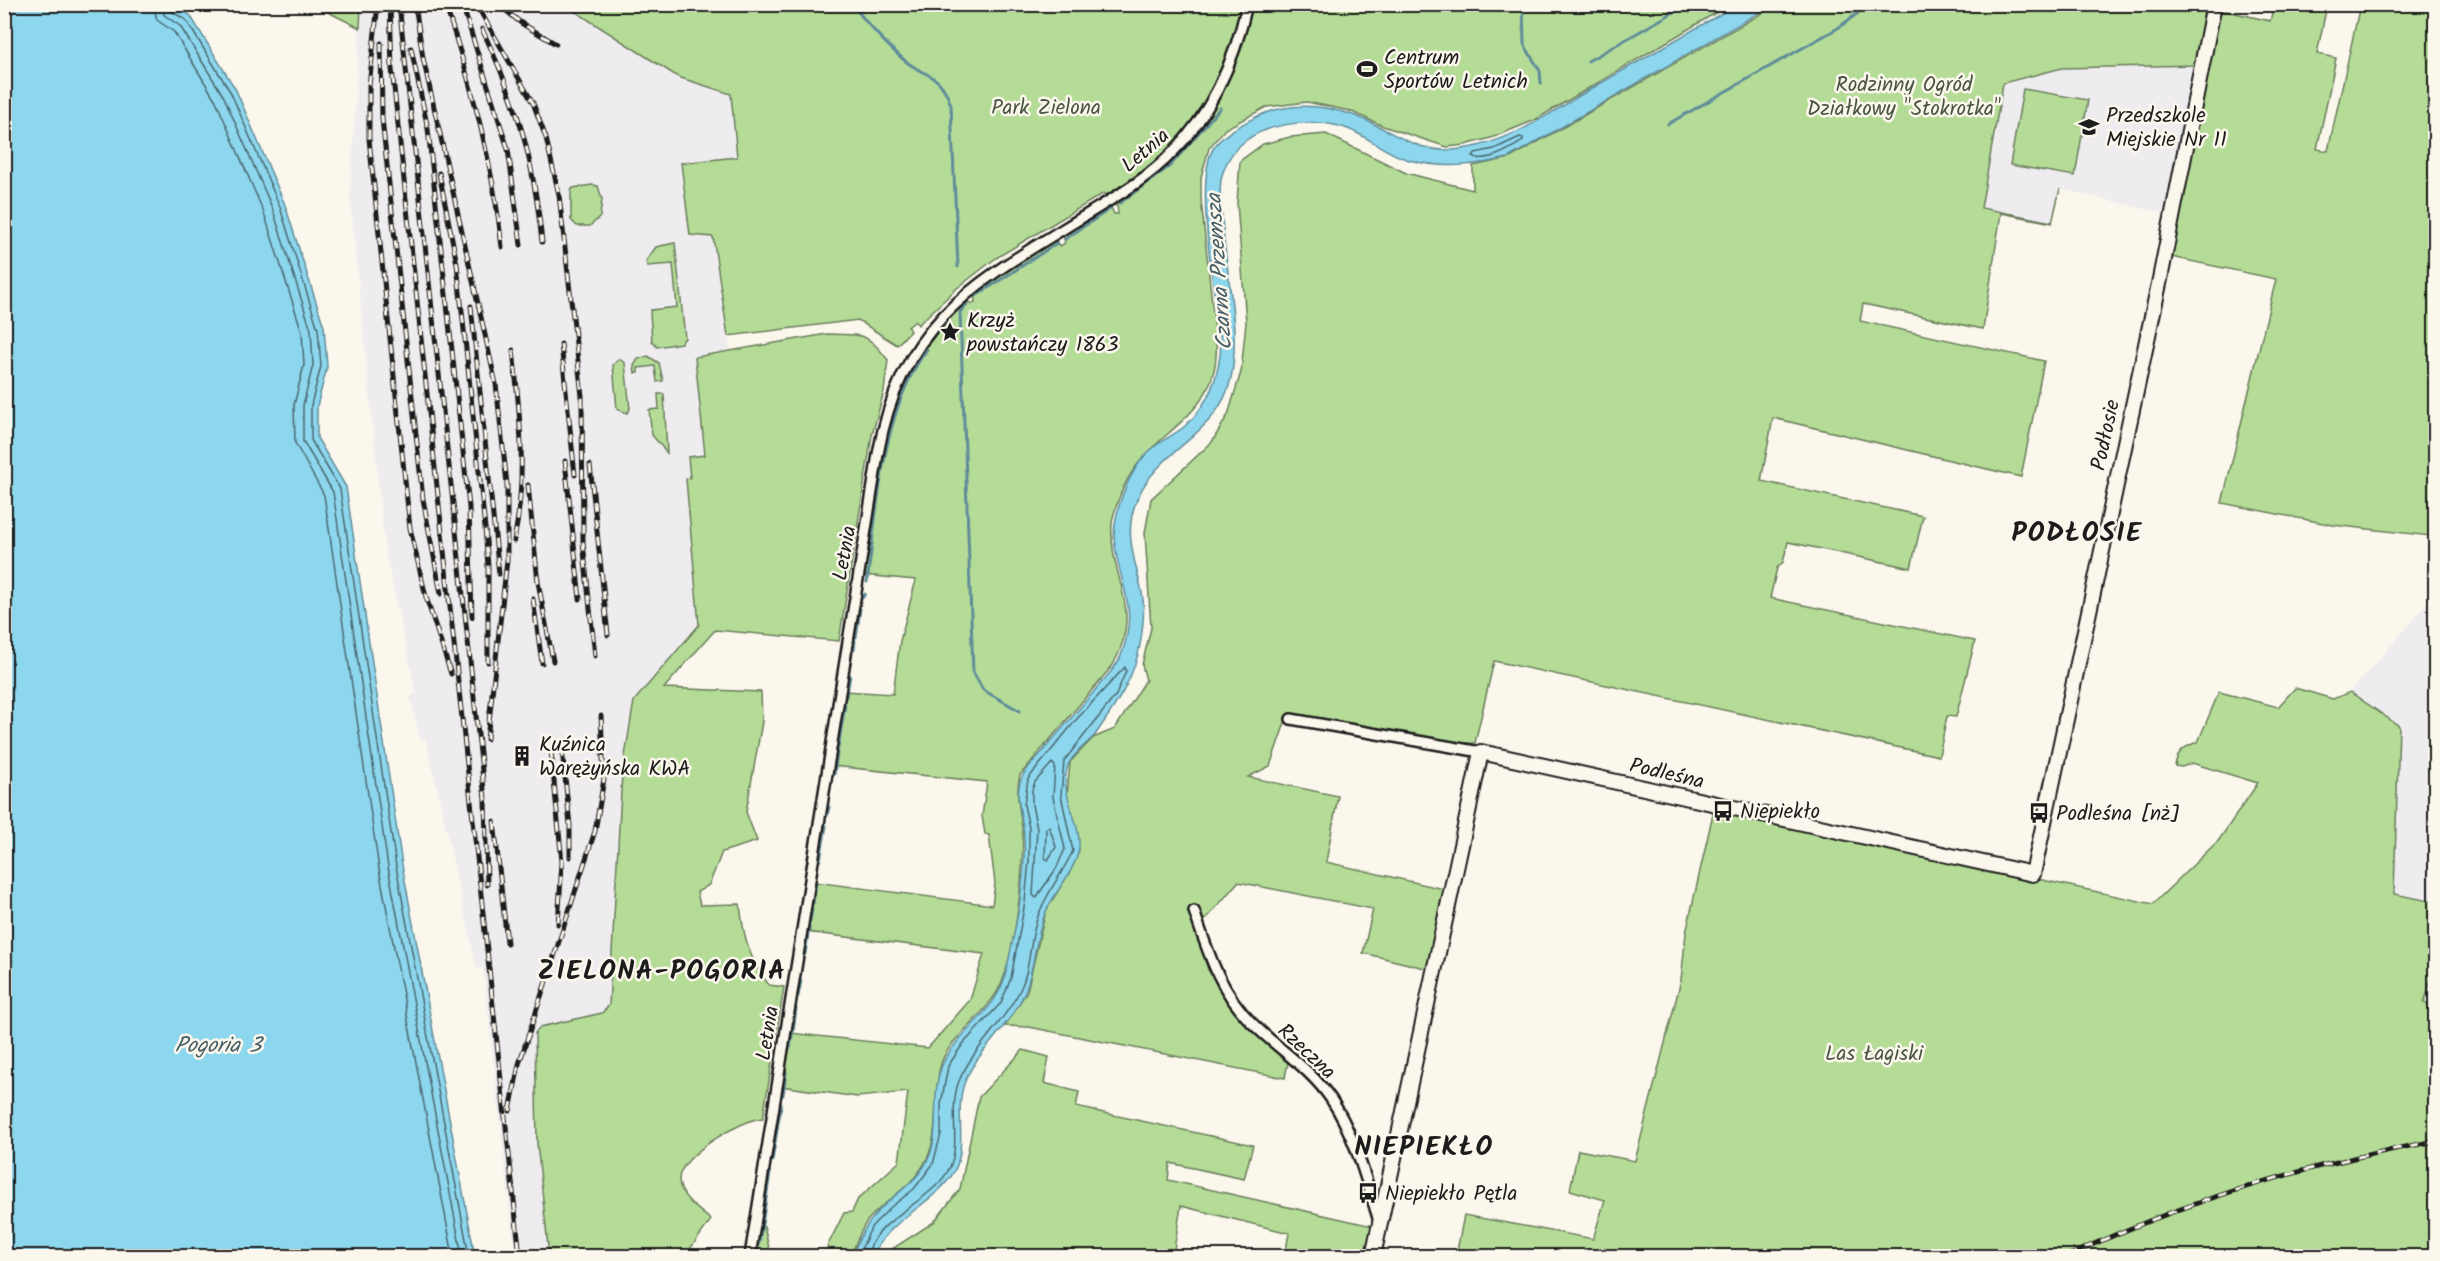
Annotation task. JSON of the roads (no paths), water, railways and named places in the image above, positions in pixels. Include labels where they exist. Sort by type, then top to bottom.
[{"type":"street","name":"Letnia","points":[[750,1257],[878,454],[884,423],[895,387],[906,364],[927,333],[967,292],[1140,181],[1182,143],[1206,112],[1223,80],[1236,46],[1247,4]]},
{"type":"street","name":"Podłosie","points":[[2034,874],[2158,290],[2214,4]]},
{"type":"street","name":"Podleśna","points":[[1291,719],[1481,752],[2034,874]]},
{"type":"street","points":[[1374,1257],[1481,752]]},
{"type":"street","name":"Rzeczna","points":[[1194,911],[1211,962],[1242,1012],[1303,1067],[1326,1092],[1342,1117],[1364,1172],[1380,1226]]},
{"type":"water","name":"Pogoria 3","points":[[5,4],[171,5],[190,15],[236,90],[285,205],[324,327],[327,367],[317,406],[317,438],[346,487],[402,865],[475,1256],[5,1256]]},
{"type":"water","name":"Czarna Przemsza","points":[[1738,4],[1772,5],[1508,158],[1458,165],[1422,163],[1393,154],[1348,129],[1323,123],[1295,123],[1268,129],[1245,141],[1231,155],[1221,177],[1220,189],[1233,320],[1234,360],[1231,378],[1225,397],[1215,413],[1148,480],[1133,510],[1130,534],[1142,593],[1141,639],[1130,678],[1117,701],[1095,735],[1069,763],[1066,786],[1078,831],[1078,853],[1045,914],[1031,974],[1022,997],[1010,1018],[974,1064],[964,1084],[960,1107],[960,1154],[952,1175],[933,1196],[888,1233],[873,1256],[852,1256],[871,1219],[911,1182],[930,1156],[935,1129],[939,1074],[944,1061],[951,1049],[987,1009],[1002,986],[1023,879],[1024,842],[1018,794],[1020,781],[1030,765],[1110,673],[1122,653],[1127,637],[1128,610],[1114,533],[1117,513],[1125,488],[1135,468],[1149,451],[1181,429],[1193,417],[1212,388],[1221,342],[1206,213],[1208,165],[1213,149],[1221,139],[1256,117],[1280,109],[1304,106],[1353,115],[1405,140],[1431,149],[1462,149],[1479,146],[1496,141],[1544,118]]},
{"type":"waterway","points":[[852,4],[896,53],[937,80],[951,105],[958,267]]},
{"type":"waterway","points":[[1523,4],[1524,44],[1540,71],[1541,83]]},
{"type":"waterway","points":[[1588,61],[1688,4]]},
{"type":"waterway","points":[[1668,124],[1838,28],[1870,4]]},
{"type":"waterway","points":[[1120,203],[1170,166],[1220,108]]},
{"type":"waterway","points":[[1065,239],[1110,209]]},
{"type":"waterway","points":[[976,296],[1057,243]]},
{"type":"waterway","points":[[967,304],[960,312],[973,672],[983,690],[1020,711]]},
{"type":"waterway","points":[[867,582],[879,492],[891,431],[900,401],[927,349]]},
{"type":"waterway","points":[[862,598],[865,594]]},
{"type":"waterway","points":[[856,637],[860,609]]},
{"type":"waterway","points":[[854,650],[855,641]]},
{"type":"waterway","points":[[848,687],[850,675]]},
{"type":"waterway","points":[[846,697],[847,691]]},
{"type":"waterway","points":[[835,766],[845,705]]},
{"type":"waterway","points":[[834,774],[835,769]]},
{"type":"waterway","points":[[827,816],[829,807]]},
{"type":"waterway","points":[[820,860],[826,826]]},
{"type":"waterway","points":[[813,903],[816,883]]},
{"type":"waterway","points":[[810,921],[812,910]]},
{"type":"waterway","points":[[805,954],[808,934]]},
{"type":"waterway","points":[[798,996],[801,981]]},
{"type":"waterway","points":[[793,1032],[796,1008]]},
{"type":"waterway","points":[[790,1048],[792,1035]]},
{"type":"waterway","points":[[783,1095],[786,1072]]},
{"type":"waterway","points":[[772,1161],[781,1104]]},
{"type":"waterway","points":[[759,1243],[770,1173]]},
{"type":"railway","points":[[378,4],[369,86],[369,139],[410,528],[426,597],[451,674]]},
{"type":"railway","points":[[390,4],[392,69],[520,1256]]},
{"type":"railway","points":[[399,4],[485,799],[487,885]]},
{"type":"railway","points":[[415,4],[423,58],[496,384],[507,484],[507,560],[487,739]]},
{"type":"railway","points":[[445,4],[480,124],[493,185],[502,247]]},
{"type":"railway","points":[[462,4],[508,149],[521,245]]},
{"type":"railway","points":[[476,4],[533,103],[546,138],[559,195],[582,396],[583,542],[595,656]]},
{"type":"railway","points":[[498,4],[521,23],[556,44]]},
{"type":"railway","points":[[482,29],[515,108],[529,158],[542,242]]},
{"type":"railway","points":[[381,43],[382,119],[423,499],[441,594]]},
{"type":"railway","points":[[411,48],[428,129],[469,507],[472,617]]},
{"type":"railway","points":[[439,173],[457,264],[485,528],[488,566],[488,662]]},
{"type":"railway","points":[[471,306],[499,574]]},
{"type":"railway","points":[[561,344],[575,475]]},
{"type":"railway","points":[[513,350],[521,446],[520,493],[514,541]]},
{"type":"railway","points":[[565,461],[580,599]]},
{"type":"railway","points":[[590,465],[608,635]]},
{"type":"railway","points":[[528,485],[538,582],[553,661]]},
{"type":"railway","points":[[533,599],[542,663]]},
{"type":"railway","points":[[510,1111],[519,1064],[595,831],[604,779],[601,716]]},
{"type":"railway","points":[[562,749],[570,825],[570,857]]},
{"type":"railway","points":[[551,751],[562,862],[558,924]]},
{"type":"railway","points":[[494,821],[507,943]]},
{"type":"railway","points":[[2068,1256],[2157,1218],[2248,1187],[2341,1161],[2436,1141]]},
{"type":"place","name":"Centrum Sportów Letnich","points":[[1367,69]]},
{"type":"place","name":"Przedszkole Miejskie Nr 11","points":[[2089,127]]},
{"type":"place","name":"Krzyż powstańczy 1863","points":[[950,332]]},
{"type":"place","name":"Kuźnica Warężyńska KWA","points":[[522,756]]},
{"type":"place","name":"Niepiekło","points":[[1723,811]]},
{"type":"place","name":"Podleśna [nż]","points":[[2039,813]]},
{"type":"place","name":"Niepiekło Pętla","points":[[1368,1193]]},
{"type":"district","name":"PODŁOSIE","points":[[2077,532]]},
{"type":"district","name":"ZIELONA-POGORIA","points":[[662,970]]},
{"type":"district","name":"NIEPIEKŁO","points":[[1424,1146]]},
{"type":"park label","name":"Rodzinny Ogród Działkowy \"Stokrotka\"","points":[[1904,96]]},
{"type":"park label","name":"Park Zielona","points":[[1046,107]]},
{"type":"park label","name":"Las Łagiski","points":[[1874,1053]]}]
